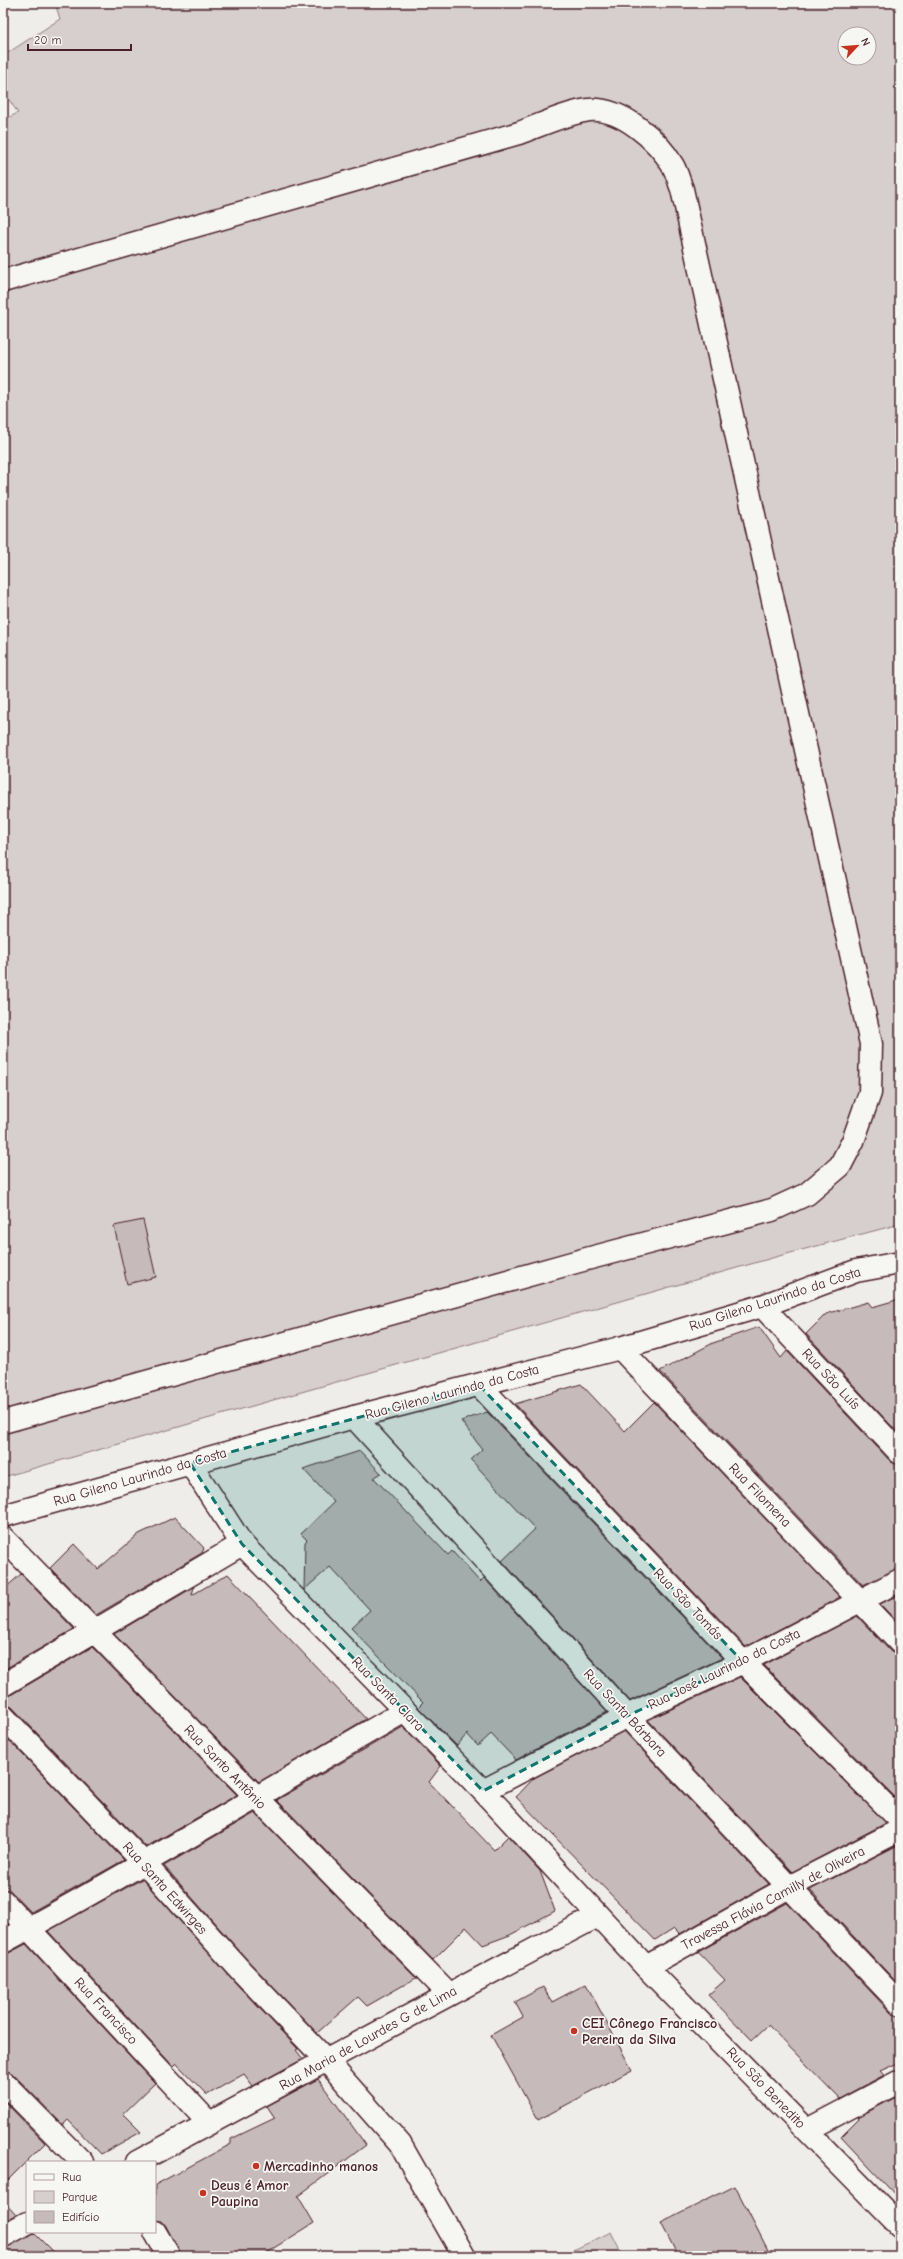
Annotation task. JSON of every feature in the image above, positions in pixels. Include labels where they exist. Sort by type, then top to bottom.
[{"type":"street","points":[[3,281],[519,133],[588,110],[603,110],[643,131],[661,149],[673,167],[682,189],[871,1044],[872,1071],[870,1093],[863,1116],[840,1166],[806,1194],[772,1210],[579,1261],[3,1422]]},
{"type":"street","name":"Rua Gileno Laurindo da Costa","points":[[3,1516],[354,1417],[620,1348],[762,1306],[856,1271],[900,1263]]},
{"type":"street","name":"Rua São Luís","points":[[762,1306],[900,1453]]},
{"type":"street","name":"Rua Filomena","points":[[620,1348],[900,1642]]},
{"type":"street","name":"Rua São Tomás","points":[[478,1385],[743,1662],[900,1820]]},
{"type":"street","name":"Rua Santa Bárbara","points":[[354,1417],[627,1716],[900,2004]]},
{"type":"street","name":"Rua Santa Clara","points":[[190,1463],[242,1544],[483,1790],[598,1916]]},
{"type":"street","name":"Rua Santo Antônio","points":[[3,1538],[254,1797],[449,1994]]},
{"type":"street","points":[[3,1685],[242,1544]]},
{"type":"street","name":"Rua José Laurindo da Costa","points":[[483,1790],[627,1716],[743,1662],[900,1580]]},
{"type":"street","points":[[3,1942],[144,1863],[254,1797],[404,1711]]},
{"type":"street","name":"Rua Santa Edwirges","points":[[3,1716],[144,1863],[242,1972],[326,2060],[400,2144],[464,2256]]},
{"type":"street","name":"Travessa Flávia Camilly de Oliveira","points":[[646,1967],[789,1887],[900,1830]]},
{"type":"street","name":"Rua Francisco","points":[[3,1901],[209,2123]]},
{"type":"street","name":"Rua São Benedito","points":[[598,1916],[646,1967],[900,2226]]},
{"type":"street","name":"Rua Maria de Lourdes G de Lima","points":[[139,2161],[449,1994],[598,1916]]},
{"type":"street","points":[[807,2130],[900,2081]]},
{"type":"street","points":[[3,2082],[81,2161]]},
{"type":"street","points":[[3,2236],[26,2224]]},
{"type":"street","points":[[156,2233],[169,2256]]},
{"type":"highlighted area","points":[[479,1385],[743,1662],[627,1716],[483,1791],[242,1544],[190,1463]]},
{"type":"green space","points":[[55,3],[900,3],[900,1224],[779,1256],[3,1477],[3,120],[18,113],[3,91],[3,56],[60,19]]},
{"type":"green space","points":[[611,2232],[623,2256],[561,2256]]},
{"type":"building","points":[[143,1220],[156,1277],[127,1284],[114,1226]]},
{"type":"building","points":[[900,1299],[900,1435],[806,1334],[826,1314],[868,1302],[872,1307]]},
{"type":"building","points":[[759,1327],[781,1358],[787,1351],[891,1462],[900,1465],[900,1568],[863,1585],[660,1371],[713,1343]]},
{"type":"building","points":[[581,1384],[625,1431],[654,1402],[840,1597],[746,1647],[515,1404]]},
{"type":"building","points":[[487,1412],[722,1658],[630,1701],[502,1561],[535,1529],[471,1460],[482,1449],[461,1421]]},
{"type":"building","points":[[360,1451],[381,1473],[374,1478],[448,1555],[452,1551],[480,1582],[484,1578],[607,1712],[516,1760],[491,1734],[478,1746],[467,1734],[457,1746],[418,1707],[423,1702],[351,1628],[370,1610],[330,1567],[304,1590],[305,1542],[307,1540],[301,1534],[334,1502],[303,1469]]},
{"type":"building","points":[[175,1517],[204,1548],[202,1553],[96,1615],[50,1568],[74,1544],[98,1569],[139,1534]]},
{"type":"building","points":[[21,1574],[74,1629],[3,1670],[3,1590]]},
{"type":"building","points":[[228,1574],[366,1719],[259,1782],[114,1634],[194,1587],[192,1595]]},
{"type":"building","points":[[900,1594],[900,1625],[880,1604]]},
{"type":"building","points":[[857,1616],[891,1652],[900,1655],[900,1802],[764,1665]]},
{"type":"building","points":[[92,1647],[237,1795],[146,1847],[12,1707],[3,1704],[3,1697],[9,1696]]},
{"type":"building","points":[[740,1677],[886,1823],[792,1872],[648,1720]]},
{"type":"building","points":[[403,1727],[441,1766],[429,1782],[494,1850],[508,1836],[540,1871],[555,1911],[510,1935],[483,1945],[466,1927],[433,1960],[277,1800]]},
{"type":"building","points":[[624,1731],[769,1884],[680,1934],[674,1928],[655,1940],[516,1797],[534,1778]]},
{"type":"building","points":[[3,1734],[124,1860],[31,1912],[3,1883]]},
{"type":"building","points":[[255,1813],[416,1978],[367,2006],[358,1997],[317,2033],[251,1964],[164,1866]]},
{"type":"building","points":[[900,1844],[900,1986],[810,1890]]},
{"type":"building","points":[[142,1879],[233,1980],[298,2049],[296,2050],[303,2059],[253,2086],[244,2074],[207,2095],[176,2063],[173,2066],[48,1931]]},
{"type":"building","points":[[787,1903],[891,2013],[900,2016],[900,2062],[880,2071],[884,2075],[840,2099],[768,2025],[752,2040],[708,1995],[725,1980],[698,1952]]},
{"type":"building","points":[[26,1944],[155,2083],[123,2114],[141,2132],[101,2154],[68,2120],[63,2125],[12,2073],[3,2070],[3,1956]]},
{"type":"building","points":[[586,1984],[632,2070],[538,2120],[491,2035],[523,2017],[515,2002],[543,1987],[552,2002]]},
{"type":"building","points":[[318,2079],[366,2145],[298,2196],[314,2223],[261,2256],[181,2256],[166,2226],[162,2221],[156,2220],[156,2184],[231,2144],[231,2139],[275,2118],[267,2106]]},
{"type":"building","points":[[900,2095],[900,2200],[841,2137],[859,2119],[858,2117]]},
{"type":"building","points":[[3,2100],[45,2143],[3,2185]]},
{"type":"building","points":[[735,2186],[771,2256],[678,2256],[661,2223]]},
{"type":"building","points":[[3,2201],[16,2215],[3,2222]]},
{"type":"building","points":[[34,2233],[57,2256],[3,2256],[3,2248]]},
{"type":"place","name":"CEI Cônego Francisco Pereira da Silva","points":[[574,2031]]},
{"type":"place","name":"Mercadinho manos","points":[[256,2166]]},
{"type":"place","name":"Deus é Amor Paupina","points":[[203,2193]]}]
